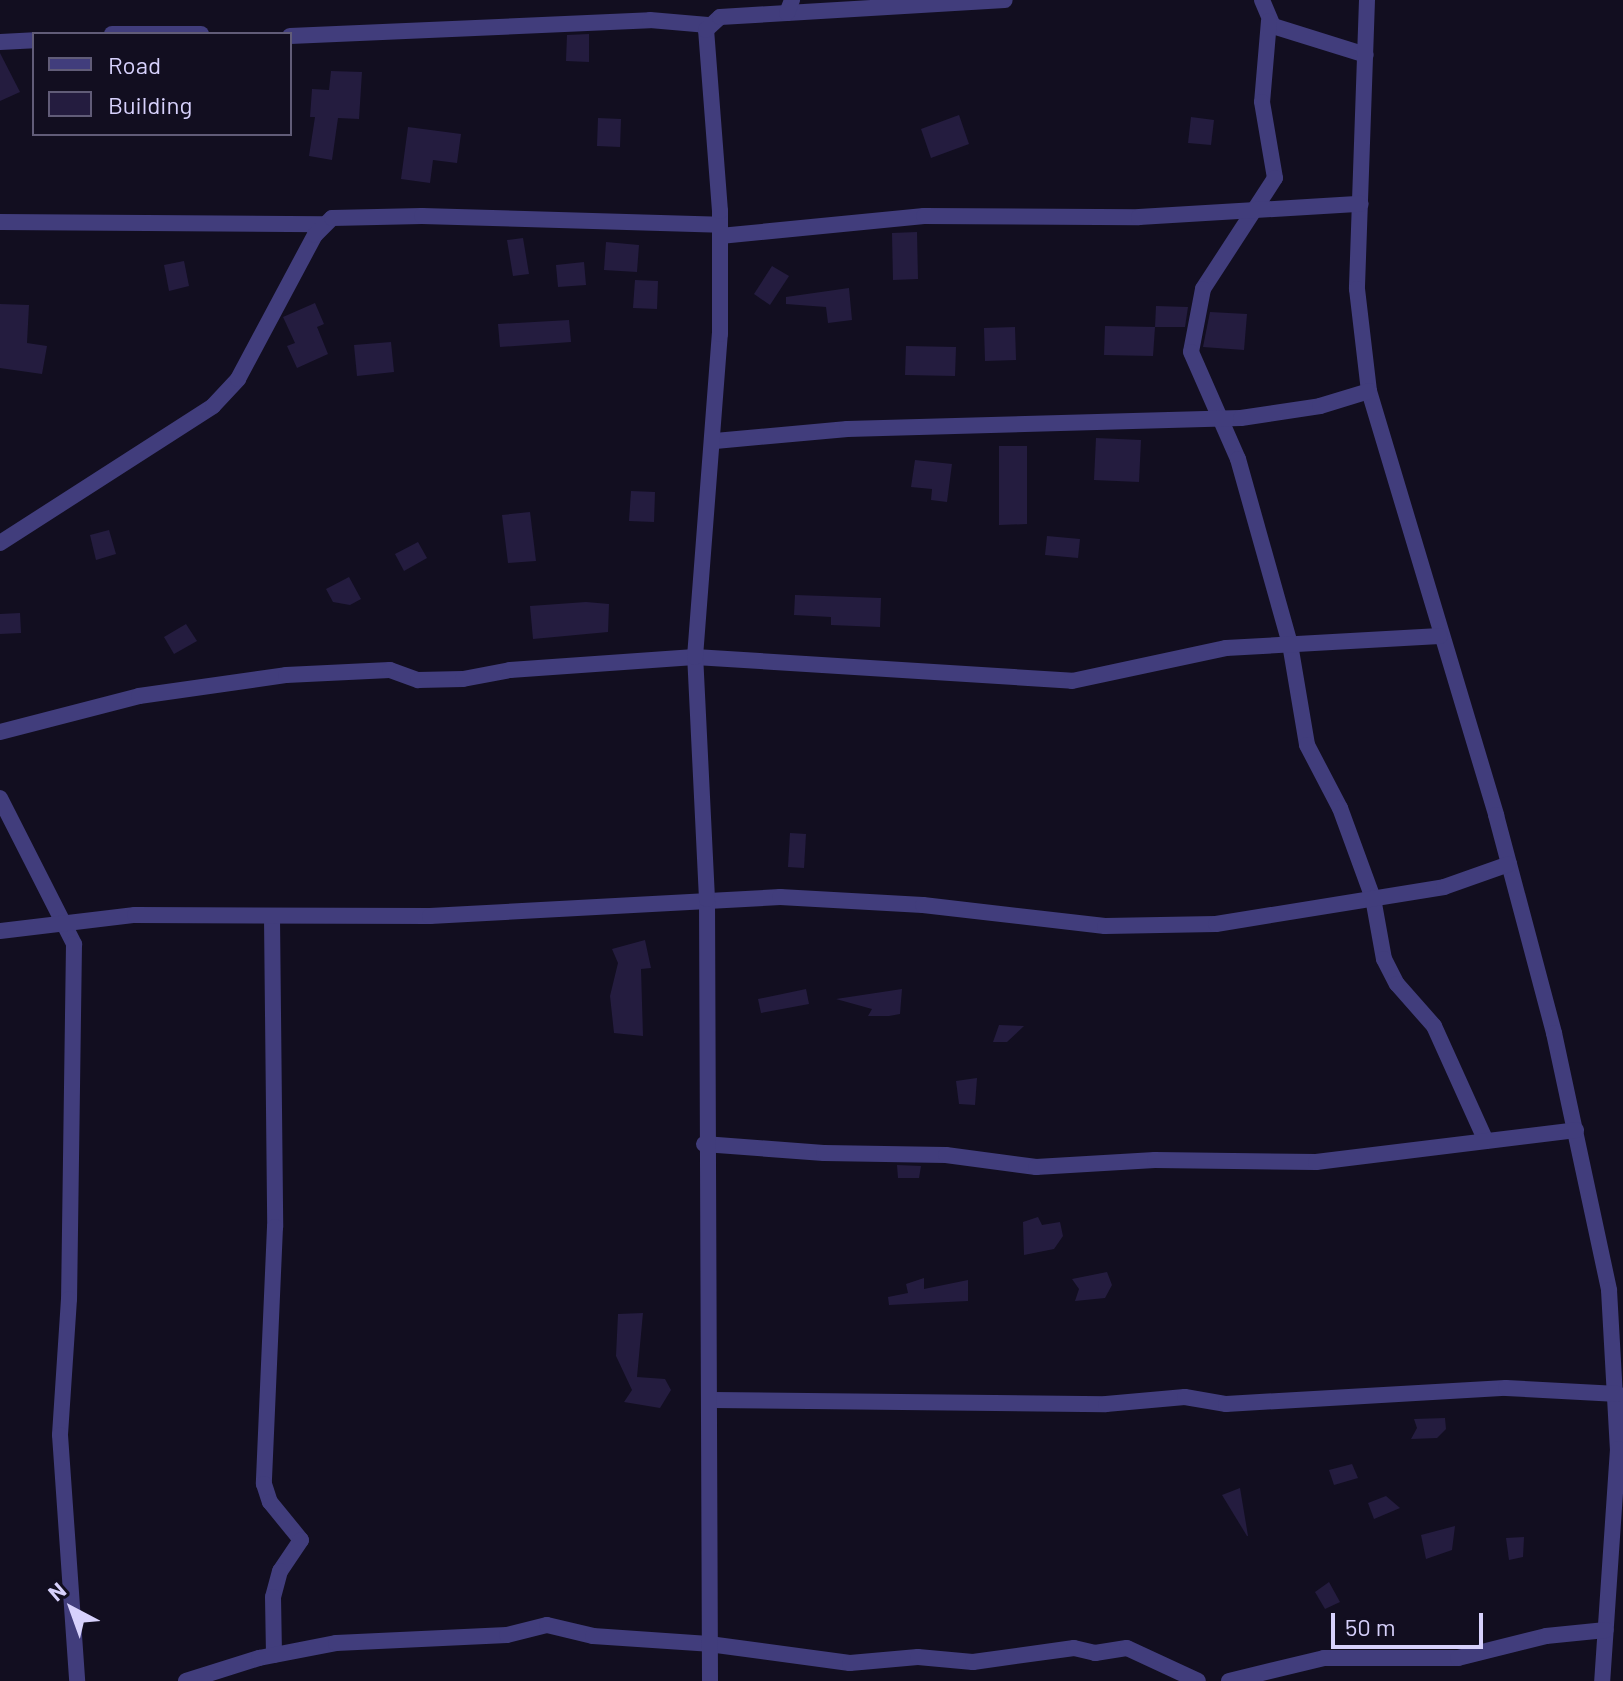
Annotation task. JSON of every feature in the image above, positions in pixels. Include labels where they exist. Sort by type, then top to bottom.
[{"type":"street","points":[[292,36],[650,20],[708,25],[720,17],[790,6],[1005,0]]},
{"type":"street","points":[[1262,0],[1269,21],[1262,102],[1275,178],[1266,199],[1249,211],[1213,281],[1203,289],[1194,322],[1191,352],[1238,459],[1290,644],[1310,756],[1340,808],[1373,898],[1384,959],[1397,984],[1434,1026],[1486,1141]]},
{"type":"street","points":[[1367,0],[1357,289],[1369,391],[1509,864],[1602,1242],[1618,1394],[1616,1516],[1602,1681]]},
{"type":"street","points":[[1269,21],[1303,38],[1366,55]]},
{"type":"street","points":[[708,25],[720,230],[715,441],[695,657],[707,899],[704,1144],[712,1400],[706,1500],[710,1681]]},
{"type":"street","points":[[0,42],[32,40]]},
{"type":"street","points":[[0,222],[323,224],[341,216],[422,216],[720,230],[924,216],[1074,219],[1361,204]]},
{"type":"street","points":[[0,543],[213,406],[238,379],[323,224]]},
{"type":"street","points":[[715,441],[847,429],[1221,419],[1320,406],[1369,391]]},
{"type":"street","points":[[0,732],[139,696],[286,675],[390,670],[418,680],[463,679],[510,670],[695,657],[1072,681],[1226,648],[1440,636]]},
{"type":"street","points":[[0,798],[68,926],[75,982],[69,1299],[60,1435],[77,1681]]},
{"type":"street","points":[[0,931],[68,926],[135,915],[272,918],[430,916],[707,899],[923,905],[1138,927],[1266,919],[1459,884],[1509,864]]},
{"type":"street","points":[[272,918],[275,1227],[264,1484],[270,1502],[301,1540],[280,1571],[273,1597],[274,1655]]},
{"type":"street","points":[[704,1144],[824,1153],[946,1155],[1036,1167],[1155,1160],[1316,1162],[1576,1130]]},
{"type":"street","points":[[712,1400],[1106,1404],[1185,1397],[1226,1404],[1506,1388],[1618,1394]]},
{"type":"street","points":[[186,1681],[274,1655],[379,1639],[507,1635],[547,1625],[593,1636],[709,1644],[776,1657],[863,1664],[907,1657],[973,1662],[1074,1648],[1095,1653],[1127,1648],[1198,1681]]},
{"type":"street","points":[[1229,1681],[1324,1658],[1458,1658],[1546,1636],[1606,1630]]},
{"type":"building","points":[[589,34],[589,62],[566,61],[567,35]]},
{"type":"building","points":[[0,53],[20,92],[0,101]]},
{"type":"building","points":[[331,71],[362,72],[359,119],[338,118],[332,160],[309,156],[315,117],[310,117],[312,89],[329,90]]},
{"type":"building","points":[[959,115],[969,144],[931,158],[921,129]]},
{"type":"building","points":[[1191,117],[1214,120],[1211,145],[1188,143]]},
{"type":"building","points":[[598,118],[621,119],[620,147],[597,146]]},
{"type":"building","points":[[408,127],[461,134],[457,163],[433,160],[430,183],[401,179]]},
{"type":"building","points":[[917,232],[918,279],[893,280],[892,233]]},
{"type":"building","points":[[523,238],[529,274],[513,276],[507,240]]},
{"type":"building","points":[[606,242],[639,245],[637,272],[604,270]]},
{"type":"building","points":[[184,261],[189,286],[169,291],[164,265]]},
{"type":"building","points":[[584,262],[586,285],[558,287],[556,265]]},
{"type":"building","points":[[772,266],[789,276],[770,305],[754,294]]},
{"type":"building","points":[[635,280],[658,281],[657,309],[633,308]]},
{"type":"building","points":[[849,288],[852,320],[828,323],[826,307],[786,304],[786,297]]},
{"type":"building","points":[[315,303],[324,324],[317,327],[328,354],[297,368],[287,346],[295,343],[283,317]]},
{"type":"building","points":[[0,304],[29,305],[27,343],[47,346],[42,374],[0,368]]},
{"type":"building","points":[[1156,306],[1188,307],[1185,327],[1155,327]]},
{"type":"building","points":[[1210,312],[1247,314],[1244,350],[1203,347]]},
{"type":"building","points":[[569,320],[571,342],[500,347],[498,324]]},
{"type":"building","points":[[1105,326],[1155,327],[1153,356],[1104,355]]},
{"type":"building","points":[[1015,327],[1016,360],[985,361],[984,328]]},
{"type":"building","points":[[391,342],[394,372],[357,376],[354,345]]},
{"type":"building","points":[[906,346],[956,347],[955,376],[905,375]]},
{"type":"building","points":[[1096,438],[1141,440],[1139,482],[1094,480]]},
{"type":"building","points":[[999,446],[1027,446],[1027,524],[999,525]]},
{"type":"building","points":[[915,460],[952,464],[947,502],[931,500],[932,489],[911,487]]},
{"type":"building","points":[[631,491],[655,492],[654,522],[629,521]]},
{"type":"building","points":[[530,512],[536,561],[508,563],[502,515]]},
{"type":"building","points":[[109,530],[116,554],[96,560],[90,535]]},
{"type":"building","points":[[1047,536],[1080,539],[1078,558],[1045,555]]},
{"type":"building","points":[[418,542],[427,558],[404,571],[395,554]]},
{"type":"building","points":[[349,577],[361,599],[350,605],[333,602],[326,589]]},
{"type":"building","points":[[795,595],[881,598],[880,627],[831,625],[831,617],[794,615]]},
{"type":"building","points":[[586,602],[609,604],[608,632],[533,639],[530,606]]},
{"type":"building","points":[[20,613],[21,633],[0,634],[0,614]]},
{"type":"building","points":[[186,624],[197,641],[174,654],[164,637]]},
{"type":"building","points":[[790,833],[806,834],[804,868],[788,867]]},
{"type":"building","points":[[645,940],[651,968],[641,969],[643,1036],[614,1033],[610,996],[618,963],[612,949]]},
{"type":"building","points":[[806,989],[809,1004],[761,1013],[758,999]]},
{"type":"building","points":[[902,989],[900,1014],[889,1016],[868,1016],[872,1009],[836,999]]},
{"type":"building","points":[[999,1025],[1024,1026],[1007,1042],[993,1042]]},
{"type":"building","points":[[977,1078],[975,1105],[959,1104],[956,1081]]},
{"type":"building","points":[[897,1165],[921,1166],[919,1178],[898,1178]]},
{"type":"building","points":[[1038,1217],[1042,1225],[1060,1222],[1063,1236],[1054,1249],[1024,1255],[1023,1222]]},
{"type":"building","points":[[1107,1272],[1112,1285],[1105,1298],[1075,1301],[1079,1289],[1072,1279]]},
{"type":"building","points":[[924,1278],[924,1289],[968,1280],[968,1301],[889,1305],[888,1297],[908,1293],[906,1284]]},
{"type":"building","points":[[643,1313],[637,1377],[665,1379],[671,1390],[660,1408],[624,1402],[632,1390],[616,1356],[618,1314]]},
{"type":"building","points":[[1445,1418],[1446,1429],[1437,1438],[1411,1439],[1417,1428],[1414,1419]]},
{"type":"building","points":[[1352,1464],[1358,1478],[1334,1485],[1329,1470]]},
{"type":"building","points":[[1240,1488],[1248,1536],[1222,1495]]},
{"type":"building","points":[[1386,1496],[1400,1508],[1374,1519],[1368,1503]]},
{"type":"building","points":[[1455,1526],[1452,1550],[1426,1559],[1421,1535]]},
{"type":"building","points":[[1524,1537],[1523,1557],[1509,1560],[1506,1538]]},
{"type":"building","points":[[1329,1582],[1340,1602],[1325,1609],[1315,1592]]}]
